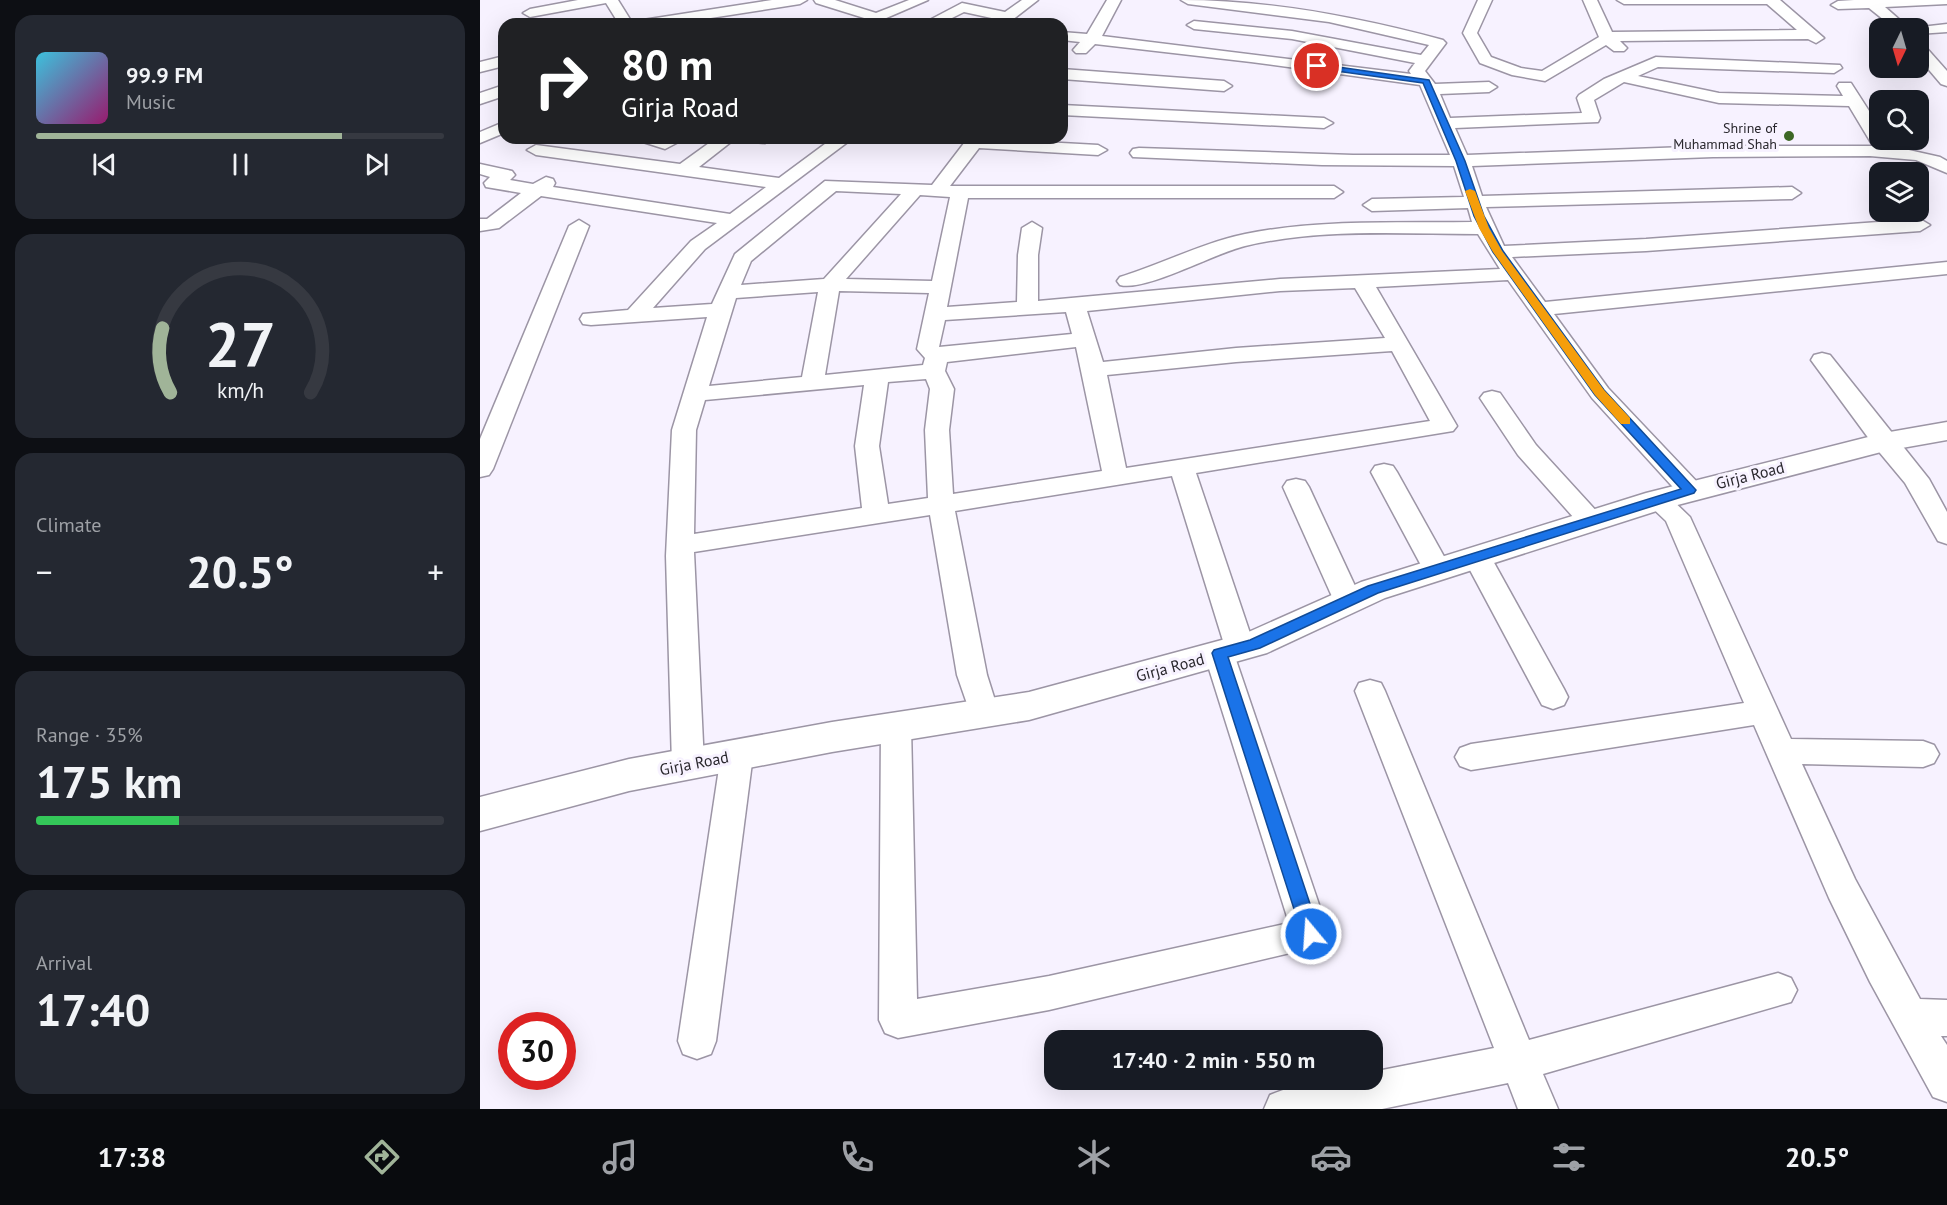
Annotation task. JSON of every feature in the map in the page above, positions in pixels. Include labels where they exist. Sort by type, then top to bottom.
[{"type":"main road","name":"Girja Road","points":[[480,814],[629,775],[896,726],[1029,706],[1254,644],[1373,590],[1673,495],[1884,442],[1947,431]]},
{"type":"street","points":[[530,12],[601,0]]},
{"type":"street","points":[[611,0],[622,18]]},
{"type":"street","points":[[699,0],[711,14]]},
{"type":"street","points":[[684,18],[800,0]]},
{"type":"street","points":[[821,0],[877,18],[921,0]]},
{"type":"street","points":[[1011,18],[1031,0]]},
{"type":"street","points":[[1068,62],[1091,41],[1114,0]]},
{"type":"street","points":[[1188,0],[1248,10],[1329,18],[1388,29],[1438,43],[1417,70],[1428,85],[1461,161],[1484,228],[1498,252],[1673,495],[1677,517],[1841,886],[1947,1083]]},
{"type":"street","points":[[1485,0],[1470,33],[1485,60],[1518,72],[1545,76],[1607,38],[1813,34]]},
{"type":"street","points":[[1590,0],[1607,38],[1617,48],[1656,62],[1834,68]]},
{"type":"street","points":[[1624,0],[1764,0]]},
{"type":"street","points":[[1772,0],[1813,34],[1886,153]]},
{"type":"street","points":[[1838,5],[1947,0]]},
{"type":"street","points":[[1870,2],[1890,18]]},
{"type":"street","points":[[941,18],[962,7],[994,18]]},
{"type":"street","points":[[1194,25],[1292,35],[1425,60]]},
{"type":"street","points":[[1929,29],[1947,28]]},
{"type":"street","points":[[1068,37],[1251,57],[1428,85],[1489,87]]},
{"type":"street","points":[[1929,60],[1947,81]]},
{"type":"street","points":[[1444,123],[1592,118],[1585,98],[1656,62]]},
{"type":"street","points":[[1068,74],[1224,86]]},
{"type":"street","points":[[1623,77],[1719,98],[1854,101]]},
{"type":"street","points":[[480,99],[498,92]]},
{"type":"street","points":[[1068,110],[1324,123]]},
{"type":"street","points":[[480,138],[498,130]]},
{"type":"street","points":[[500,174],[546,144]]},
{"type":"street","points":[[681,172],[719,144]]},
{"type":"street","points":[[634,316],[698,245],[836,144]]},
{"type":"street","points":[[812,383],[830,285],[972,144]]},
{"type":"street","points":[[1025,144],[1098,150]]},
{"type":"street","points":[[536,150],[681,172],[782,184]]},
{"type":"street","points":[[1138,153],[1382,161],[1461,161],[1742,150],[1886,153],[1919,156],[1933,160],[1947,168]]},
{"type":"street","points":[[480,169],[506,176],[493,183],[734,220]]},
{"type":"street","points":[[484,229],[559,174]]},
{"type":"street","points":[[688,764],[680,545],[684,430],[724,301],[742,258],[832,185],[960,192],[1334,192]]},
{"type":"street","points":[[960,192],[928,349],[942,389],[937,430],[941,503],[972,675],[984,713]]},
{"type":"street","points":[[1372,205],[1474,204],[1792,193]]},
{"type":"street","points":[[1498,252],[1647,245],[1920,225]]},
{"type":"street","points":[[480,469],[579,226]]},
{"type":"street","points":[[1027,308],[1028,255],[1032,228]]},
{"type":"street","points":[[1127,281],[1149,276],[1210,248],[1260,237],[1351,230],[1484,228]]},
{"type":"street","points":[[1540,309],[1947,268]]},
{"type":"street","points":[[935,314],[1075,305],[1280,285],[1514,274]]},
{"type":"street","points":[[680,545],[1115,475],[1444,426],[1362,281]]},
{"type":"street","points":[[591,319],[634,316],[830,285],[940,287]]},
{"type":"street","points":[[1075,305],[1094,369],[1115,475]]},
{"type":"street","points":[[695,394],[877,377],[935,364],[1085,339]]},
{"type":"street","points":[[1094,369],[1236,355],[1399,344]]},
{"type":"street","points":[[1822,360],[1884,442],[1916,479],[1947,535]]},
{"type":"street","points":[[876,514],[867,446],[877,377]]},
{"type":"street","points":[[1492,398],[1527,450],[1591,521]]},
{"type":"street","points":[[896,726],[898,1020],[1049,993],[1311,934],[1230,651],[1181,465]]},
{"type":"street","points":[[1384,472],[1437,570]]},
{"type":"street","points":[[1296,487],[1348,601]]},
{"type":"street","points":[[1477,557],[1553,697]]},
{"type":"street","points":[[1370,691],[1538,1109]]},
{"type":"street","points":[[1471,757],[1764,712]]},
{"type":"street","points":[[1781,751],[1923,754]]},
{"type":"street","points":[[697,1041],[737,755]]},
{"type":"street","points":[[1284,1109],[1519,1062],[1778,990]]},
{"type":"street","points":[[1910,1017],[1947,1018]]},
{"type":"slow traffic","points":[[1470,191],[1484,228],[1498,252],[1600,393],[1626,421]]},
{"type":"place","name":"Shrine of Muhammad Shah","points":[[1789,136]]},
{"type":"route","points":[[1311,934],[1219,653],[1254,644],[1373,590],[1690,490],[1600,393],[1498,252],[1484,228],[1461,161],[1426,81],[1317,66]]}]
